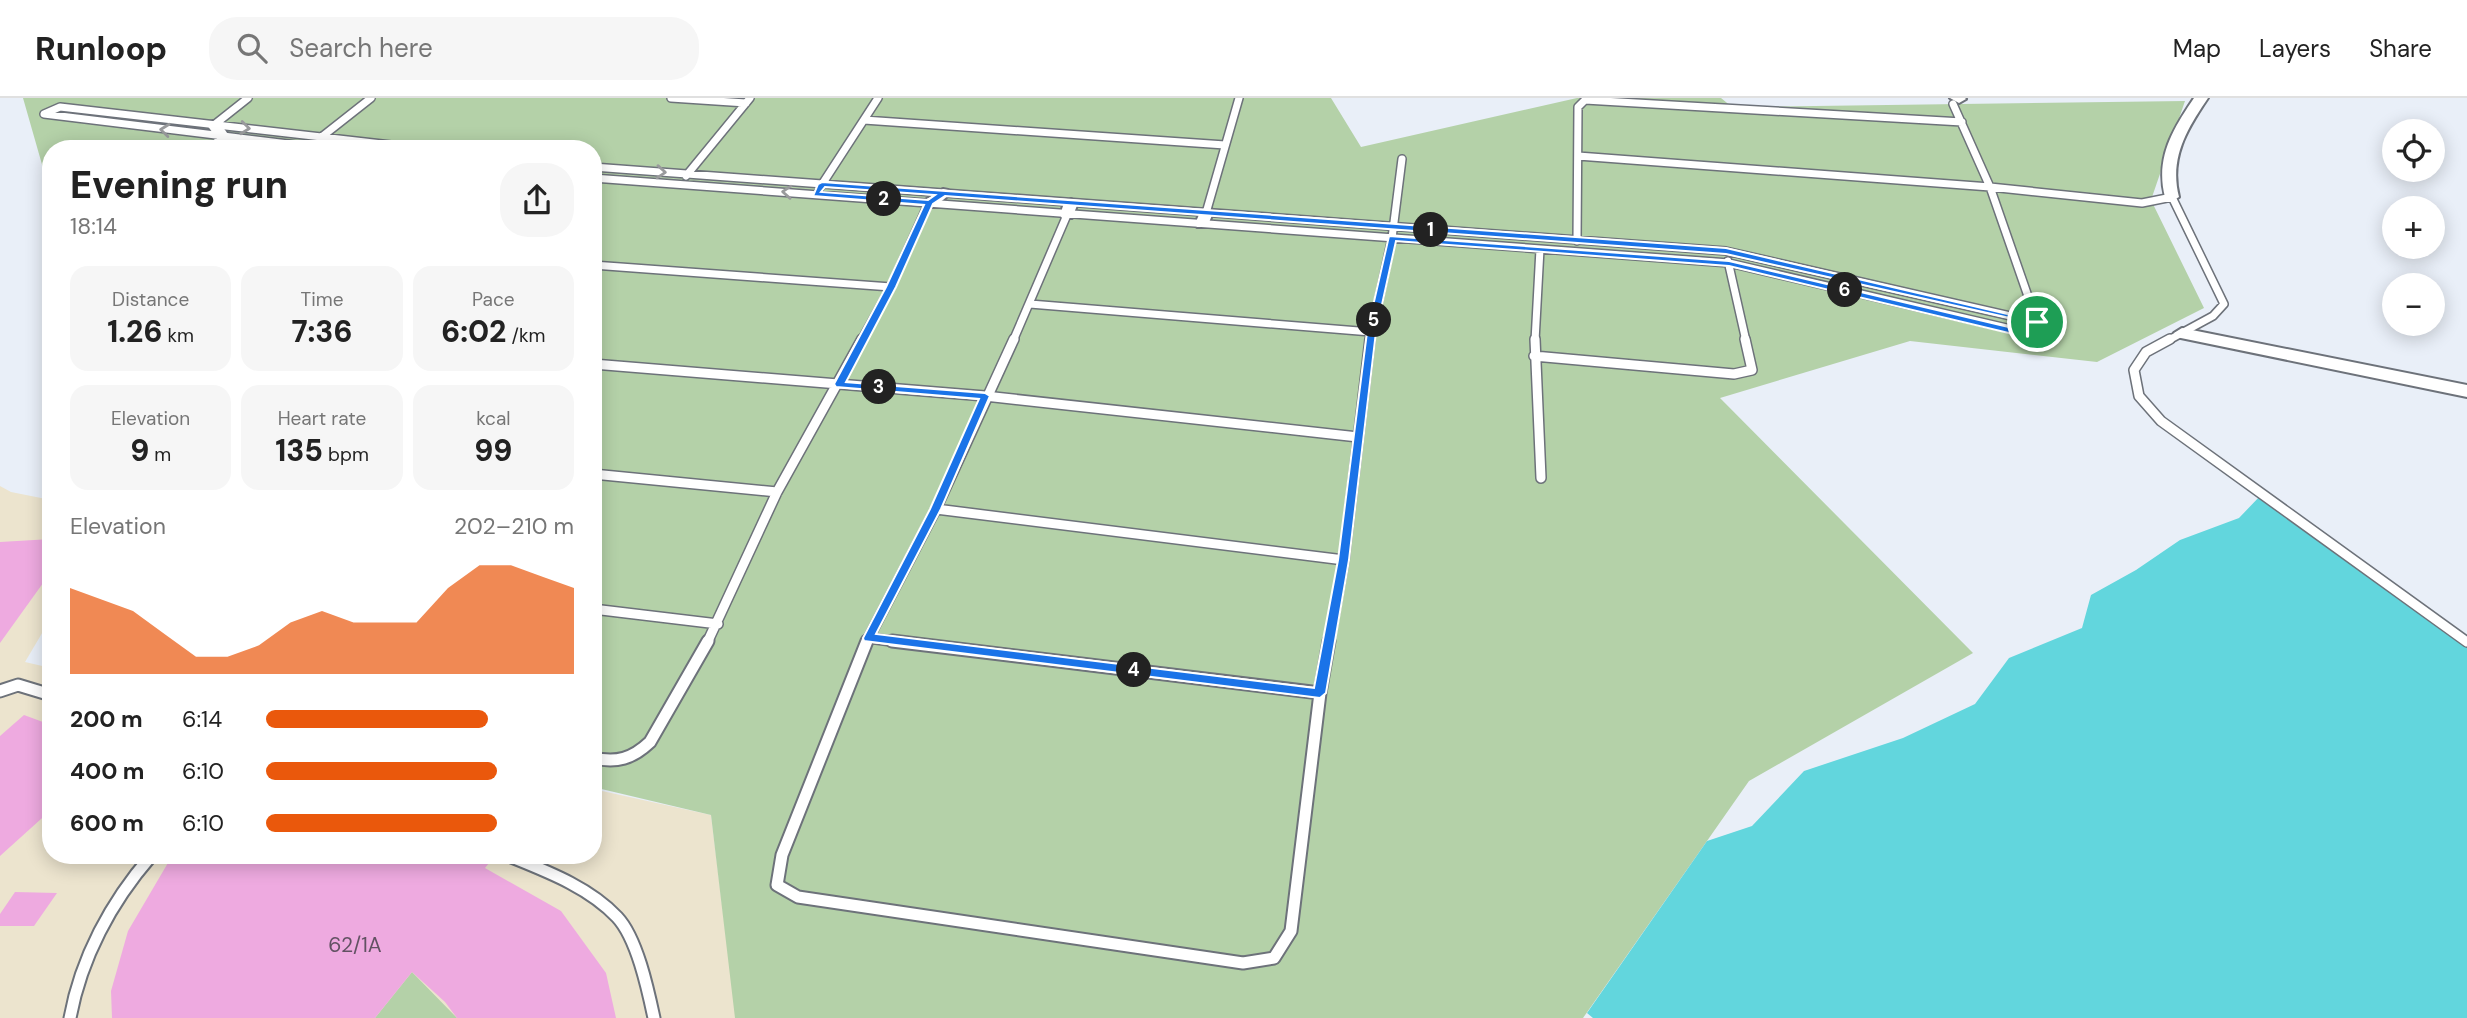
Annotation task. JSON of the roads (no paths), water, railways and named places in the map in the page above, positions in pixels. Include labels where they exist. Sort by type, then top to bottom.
[{"type":"street","points":[[2172,197],[2166,183],[2176,136],[2202,98]]},
{"type":"street","points":[[929,202],[943,193]]},
{"type":"street","points":[[2182,333],[2467,391]]},
{"type":"lane","points":[[213,140],[248,98]]},
{"type":"lane","points":[[318,140],[371,98]]},
{"type":"lane","points":[[671,98],[748,101]]},
{"type":"lane","points":[[816,195],[878,98]]},
{"type":"lane","points":[[1204,218],[1239,98]]},
{"type":"lane","points":[[1576,246],[1578,107],[1579,103],[1585,100],[1962,122]]},
{"type":"lane","points":[[602,179],[816,195],[1204,218],[1576,246],[1729,263],[2017,332],[2036,330],[2037,322],[1990,187],[1962,122],[1956,100]]},
{"type":"lane","points":[[680,184],[748,101]]},
{"type":"lane","points":[[273,140],[218,131],[60,107],[44,114],[218,131],[348,140]]},
{"type":"lane","points":[[864,120],[1225,145]]},
{"type":"lane","points":[[1578,156],[1990,187],[2142,203],[2172,197],[2224,304],[2213,316],[2146,352],[2134,370],[2139,397],[2161,421],[2467,642]]},
{"type":"lane","points":[[1069,209],[1030,304],[985,396],[936,509],[869,638],[782,855],[777,885],[798,897],[1243,962],[1274,958],[1292,931],[1320,693],[1343,560],[1371,332],[1393,232],[1402,159]]},
{"type":"lane","points":[[602,168],[943,193],[1069,209]]},
{"type":"lane","points":[[602,759],[624,761],[637,755],[650,742],[718,624],[777,492],[891,287],[929,202]]},
{"type":"lane","points":[[1393,232],[1540,249],[1576,246],[1726,251],[2037,322]]},
{"type":"lane","points":[[1540,249],[1534,356],[1541,478]]},
{"type":"lane","points":[[1534,356],[1734,374],[1752,370],[1726,251]]},
{"type":"lane","points":[[602,266],[891,287]]},
{"type":"lane","points":[[1030,304],[1371,332]]},
{"type":"lane","points":[[602,365],[985,396],[1358,437]]},
{"type":"lane","points":[[602,475],[777,492]]},
{"type":"lane","points":[[936,509],[1343,560]]},
{"type":"lane","points":[[602,610],[718,624]]},
{"type":"lane","points":[[869,638],[1320,693]]},
{"type":"lane","points":[[0,691],[18,685],[42,692]]},
{"type":"lane","points":[[70,1018],[85,965],[107,918],[143,864]]},
{"type":"lane","points":[[530,864],[562,876],[619,918],[650,993],[654,1018]]},
{"type":"water","points":[[2262,494],[2467,642],[2467,1018],[1593,1018],[1587,1013],[1707,841],[1752,826],[1804,771],[1903,738],[1975,704],[2009,658],[2082,628],[2091,595],[2136,570],[2180,540],[2239,518]]}]
